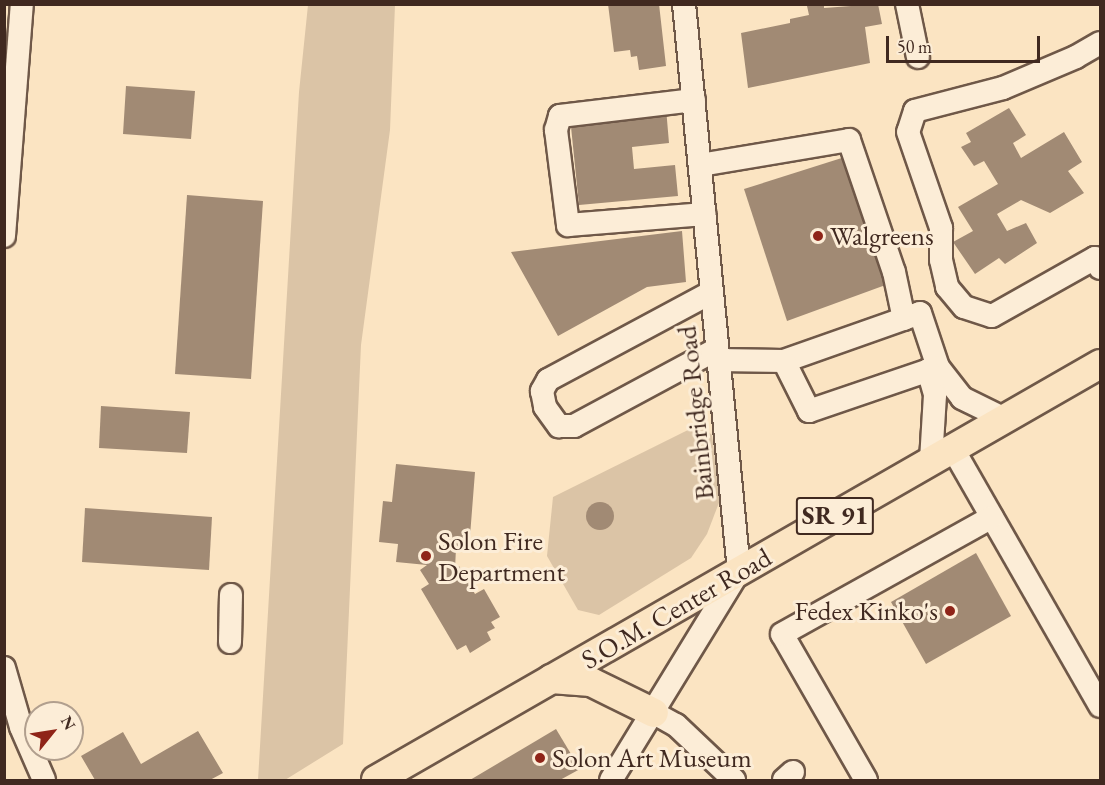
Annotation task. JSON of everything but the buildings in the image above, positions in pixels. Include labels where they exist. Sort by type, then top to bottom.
[{"type":"main road","name":"S.O.M. Center Road","points":[[376,780],[1101,364]]},
{"type":"main road","points":[[551,680],[591,682],[654,713]]},
{"type":"street","points":[[4,236],[8,127],[22,4]]},
{"type":"street","name":"Bainbridge Road","points":[[684,4],[739,571]]},
{"type":"street","points":[[907,4],[918,57]]},
{"type":"street","points":[[1097,52],[1003,88],[915,111],[908,132],[941,228],[941,260],[947,287],[964,307],[992,316],[1099,260]]},
{"type":"street","points":[[694,100],[560,116],[556,130],[568,225],[705,214]]},
{"type":"street","points":[[700,165],[849,140],[894,272],[904,319]]},
{"type":"street","points":[[712,292],[548,380],[542,391],[545,407],[559,426],[574,426],[718,354],[784,361],[920,313],[933,368],[942,455],[992,517],[1101,706]]},
{"type":"street","points":[[784,361],[809,411],[933,368]]},
{"type":"street","points":[[933,368],[965,401],[1005,418]]},
{"type":"street","points":[[866,780],[782,634],[992,517]]},
{"type":"street","points":[[614,779],[739,571]]},
{"type":"street","points":[[230,642],[231,595]]},
{"type":"street","points":[[4,668],[18,718],[44,780]]},
{"type":"street","points":[[654,713],[676,725],[734,780]]},
{"type":"shaded area","points":[[308,5],[395,5],[390,130],[361,345],[343,744],[285,780],[258,780],[299,92]]},
{"type":"shaded area","points":[[703,427],[712,435],[720,500],[707,534],[691,558],[599,615],[578,610],[547,556],[553,497],[690,429]]},
{"type":"place","name":"Walgreens","points":[[818,236]]},
{"type":"place","name":"Solon Fire Department","points":[[426,556]]},
{"type":"place","name":"Fedex Kinko's","points":[[950,611]]},
{"type":"place","name":"Solon Art Museum","points":[[540,758]]}]
